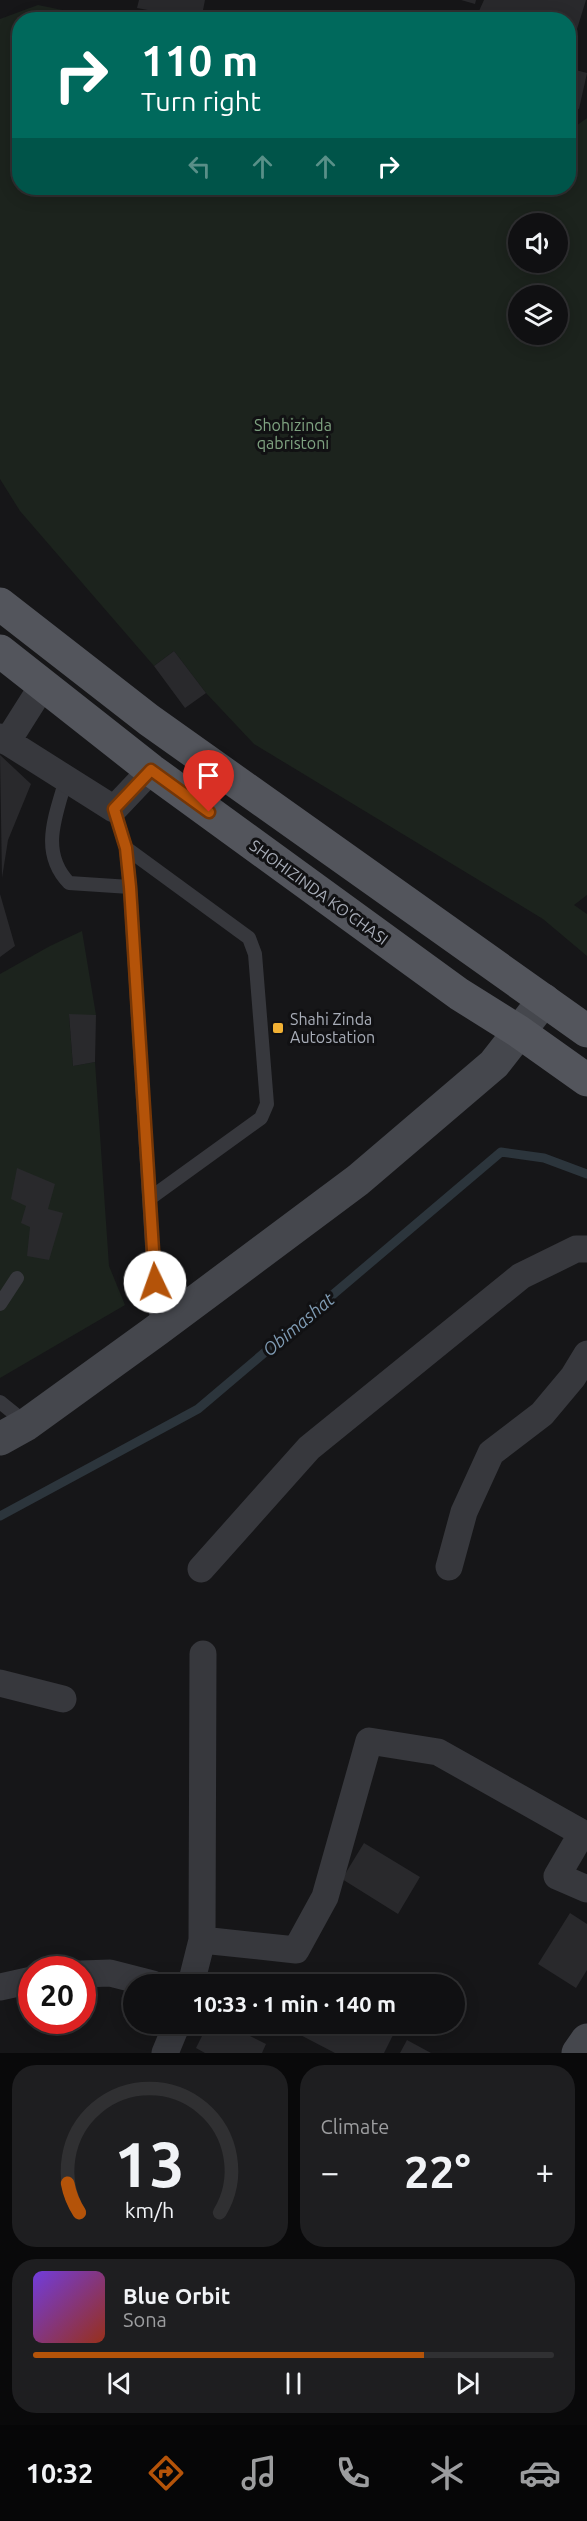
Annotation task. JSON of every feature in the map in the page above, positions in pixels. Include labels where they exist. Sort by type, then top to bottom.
[{"type":"main road","points":[[0,604],[149,720],[587,1031]]},
{"type":"main road","name":"SHOHIZINDA KO'CHASI","points":[[0,651],[151,770],[459,994],[518,1031],[587,1080]]},
{"type":"street","points":[[43,685],[3,739],[114,809],[151,770]]},
{"type":"street","points":[[14,1432],[158,1330],[358,1180],[494,1064],[543,1000]]},
{"type":"street","points":[[201,1569],[309,1448],[521,1276],[576,1249],[587,1249]]},
{"type":"street","points":[[449,1567],[464,1512],[491,1453],[542,1414],[573,1377],[587,1354]]},
{"type":"street","points":[[194,1974],[202,1940],[203,1654]]},
{"type":"street","points":[[0,1683],[63,1699]]},
{"type":"street","points":[[202,1940],[296,1950],[325,1897],[369,1741],[438,1752],[582,1833],[557,1876],[587,1889]]},
{"type":"street","points":[[96,1974],[110,1973],[123,1976]]},
{"type":"street","points":[[0,1987],[18,1983]]},
{"type":"street","points":[[165,2053],[173,2034]]},
{"type":"street","points":[[578,2053],[587,2040]]},
{"type":"lane","points":[[66,779],[53,830],[52,850],[58,872],[69,883],[130,887]]},
{"type":"lane","points":[[114,809],[126,848],[130,887],[158,1330]]},
{"type":"lane","points":[[126,848],[249,938],[255,954],[267,1104],[261,1118],[150,1199]]},
{"type":"lane","points":[[0,1304],[17,1278]]},
{"type":"lane","points":[[0,1402],[14,1432]]},
{"type":"green space","name":"Shohizinda qabristoni","points":[[38,5],[72,12],[19,12]]},
{"type":"green space","name":"Shohizinda qabristoni","points":[[12,15],[12,195],[576,195],[576,126],[587,118],[587,895],[574,905],[587,914],[587,956],[543,919],[254,744],[206,693],[174,651],[154,666],[20,511],[0,479],[0,19]]},
{"type":"green space","points":[[82,931],[96,1015],[69,1015],[73,1066],[95,1062],[109,1266],[125,1305],[0,1378],[0,974]]},
{"type":"building","points":[[139,0],[205,0],[203,12],[158,12],[137,8]]},
{"type":"building","points":[[461,0],[476,0],[475,4]]},
{"type":"building","points":[[484,0],[586,0],[576,32],[576,12],[479,11]]},
{"type":"building","points":[[576,70],[587,73],[579,109],[576,108]]},
{"type":"building","points":[[174,651],[206,693],[185,708],[154,666]]},
{"type":"building","points":[[0,755],[31,784],[8,840],[2,878]]},
{"type":"building","points":[[0,894],[15,946],[0,957]]},
{"type":"building","points":[[69,1014],[96,1015],[95,1062],[73,1066]]},
{"type":"building","points":[[17,1168],[55,1184],[48,1209],[63,1213],[49,1260],[27,1256],[30,1227],[21,1223],[26,1206],[11,1199]]},
{"type":"building","points":[[364,1843],[420,1877],[398,1914],[342,1879]]},
{"type":"building","points":[[570,1913],[587,1924],[587,1970],[576,1988],[538,1964]]},
{"type":"building","points":[[203,2034],[246,2034],[266,2044],[262,2053],[205,2053],[196,2048]]},
{"type":"building","points":[[299,2034],[394,2034],[384,2053],[335,2053]]},
{"type":"building","points":[[407,2040],[431,2053],[400,2053]]},
{"type":"waterway","name":"Obimashat","points":[[0,1516],[198,1409],[501,1152],[544,1158],[587,1174]]},
{"type":"place","name":"Shahi Zinda Autostation","points":[[278,1028]]},
{"type":"route","points":[[155,1282],[130,887],[126,848],[114,809],[151,770],[209,812]]}]
